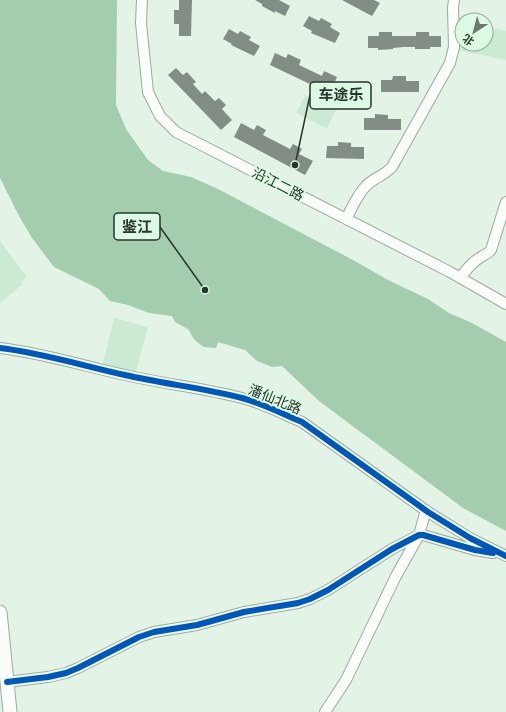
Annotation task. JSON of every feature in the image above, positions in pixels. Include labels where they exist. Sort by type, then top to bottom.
[{"type":"main road","points":[[0,612],[10,712]]},
{"type":"street","name":"沿江二路","points":[[142,0],[142,22],[148,92],[155,109],[167,125],[176,132],[460,278],[506,304]]},
{"type":"street","points":[[346,219],[360,192],[366,186],[384,175],[394,164],[444,75],[451,59],[454,47],[454,0]]},
{"type":"street","points":[[460,278],[477,260],[489,252],[493,245],[506,202]]},
{"type":"street","name":"潘仙北路","points":[[0,348],[53,358],[127,376],[244,398],[302,422],[426,510],[470,538],[504,555]]},
{"type":"street","points":[[325,712],[346,680],[396,576],[418,535],[426,510]]},
{"type":"street","points":[[7,682],[66,673],[139,637],[154,632],[197,625],[244,612],[298,603],[328,590],[392,549],[418,535],[452,542],[489,553],[504,555]]},
{"type":"shaded area","points":[[0,0],[117,0],[116,105],[126,129],[148,160],[163,171],[191,177],[216,188],[388,280],[428,299],[449,313],[472,323],[506,342],[506,531],[463,508],[319,401],[282,366],[272,367],[257,361],[245,350],[218,342],[216,348],[204,347],[193,338],[189,330],[175,322],[172,316],[149,313],[128,305],[110,301],[99,289],[54,267],[32,238],[0,178]]},
{"type":"shaded area","points":[[494,28],[506,31],[506,60],[467,52],[494,52]]},
{"type":"shaded area","points":[[305,95],[336,110],[327,129],[296,113]]},
{"type":"shaded area","points":[[0,241],[27,277],[21,282],[23,284],[0,303]]},
{"type":"shaded area","points":[[114,318],[148,327],[136,372],[103,363]]},
{"type":"building","points":[[179,0],[192,0],[191,36],[179,36],[179,24],[174,24],[174,10],[179,10]]},
{"type":"building","points":[[255,0],[279,0],[290,6],[285,16],[275,11],[275,13],[262,6],[262,4]]},
{"type":"building","points":[[342,0],[374,0],[380,3],[372,16]]},
{"type":"building","points":[[309,16],[319,21],[321,18],[332,24],[330,27],[340,33],[335,43],[311,33],[312,31],[303,26]]},
{"type":"building","points":[[229,29],[238,34],[240,31],[251,37],[249,40],[260,46],[254,56],[231,45],[232,44],[223,39]]},
{"type":"building","points":[[379,32],[392,32],[392,36],[416,36],[416,32],[429,32],[429,36],[441,36],[441,47],[415,49],[415,47],[404,47],[378,50],[378,48],[368,48],[368,36],[379,36]]},
{"type":"building","points":[[275,53],[286,58],[288,54],[301,60],[299,65],[322,76],[324,71],[337,77],[335,82],[345,87],[339,98],[270,65]]},
{"type":"building","points":[[176,68],[183,75],[187,72],[196,82],[193,84],[202,94],[205,91],[215,101],[219,98],[226,105],[222,109],[232,120],[221,130],[168,75]]},
{"type":"building","points":[[393,76],[406,76],[406,81],[419,81],[419,92],[381,92],[381,80],[392,80]]},
{"type":"building","points":[[375,114],[388,115],[388,119],[401,119],[401,130],[364,130],[364,118],[375,118]]},
{"type":"building","points":[[241,123],[254,130],[257,125],[266,130],[263,135],[290,149],[293,144],[302,149],[299,154],[313,161],[305,175],[234,137]]},
{"type":"building","points":[[338,142],[351,143],[351,147],[364,147],[364,159],[326,158],[327,146],[338,146]]},
{"type":"cycle path","points":[[0,348],[47,356],[140,378],[228,395],[250,400],[265,406],[302,422],[428,512],[470,538],[506,556]]},
{"type":"cycle path","points":[[7,682],[48,677],[66,673],[139,637],[154,632],[197,625],[244,612],[298,603],[310,599],[328,590],[392,549],[419,535],[475,550],[493,553]]},
{"type":"place","name":"车途乐","points":[[295,165]]},
{"type":"place","name":"鉴江","points":[[205,290]]}]
